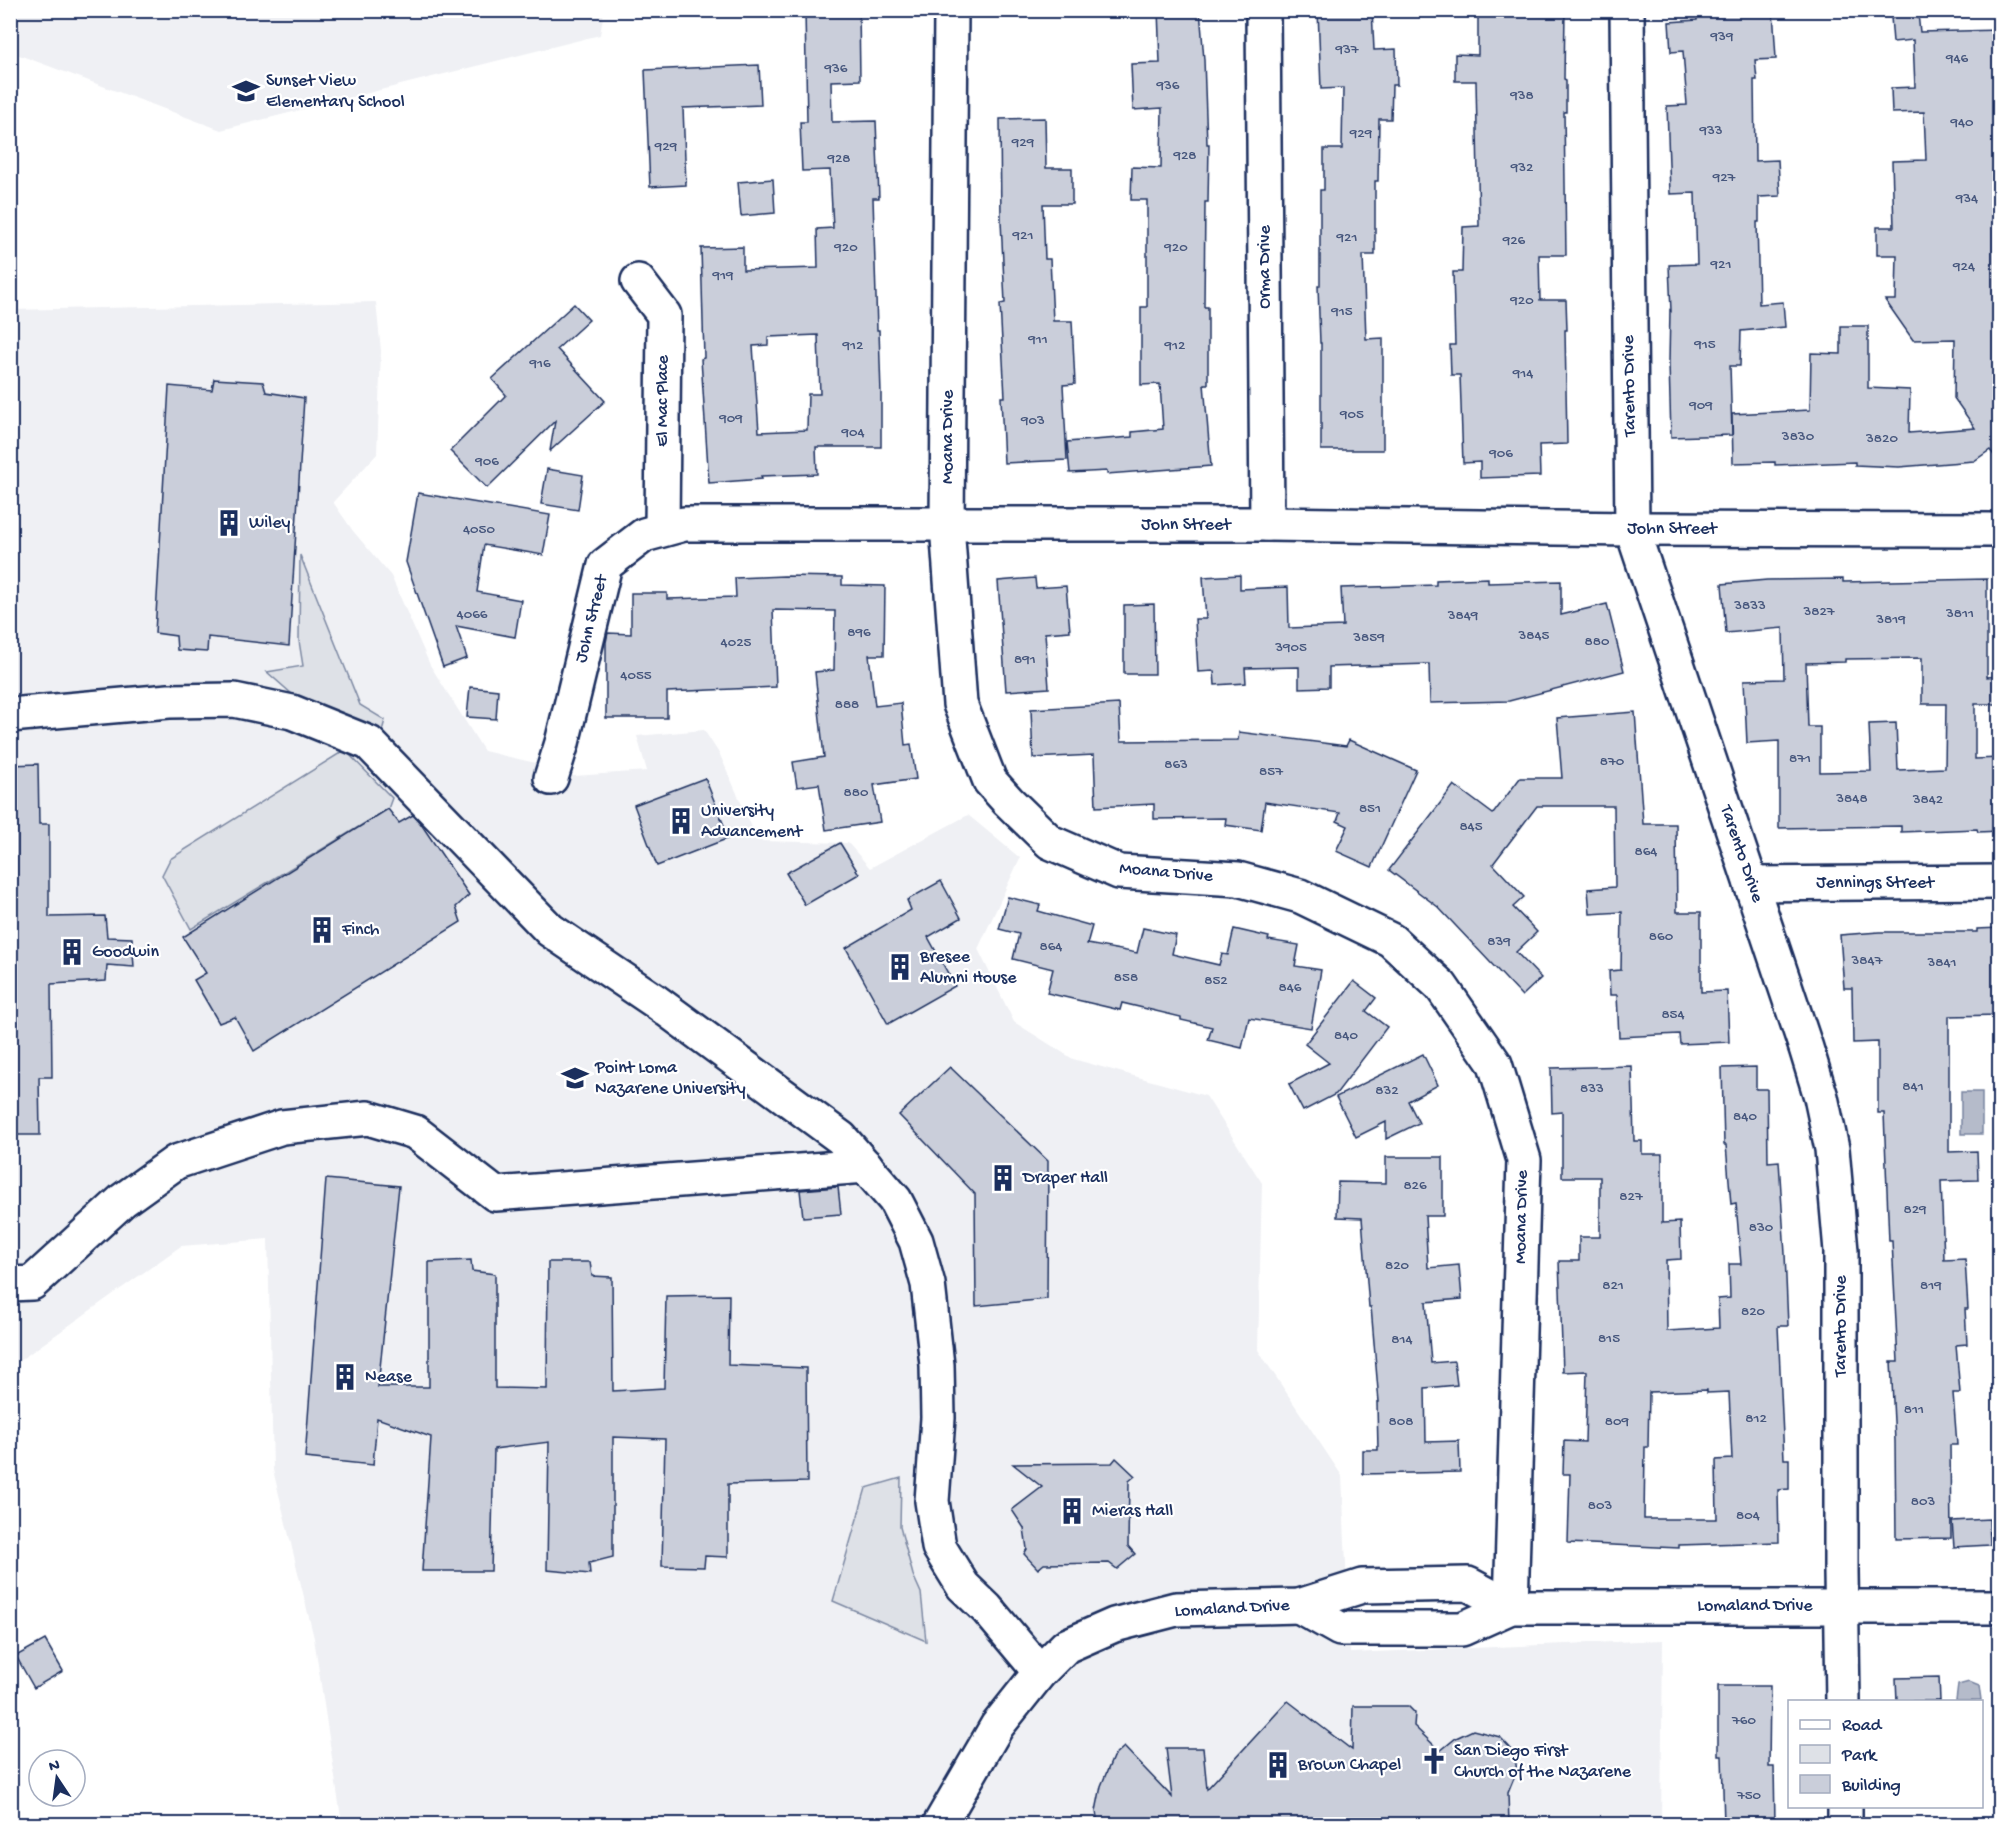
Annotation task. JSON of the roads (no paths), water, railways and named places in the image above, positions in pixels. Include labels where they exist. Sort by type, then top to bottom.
[{"type":"street","name":"Moana Drive","points":[[951,10],[947,525],[960,705],[990,781],[1050,842],[1119,872],[1238,879],[1300,896],[1391,940],[1441,986],[1495,1064],[1524,1160],[1511,1607]]},
{"type":"street","name":"Orma Drive","points":[[1263,10],[1267,524]]},
{"type":"street","name":"Tarento Drive","points":[[1627,10],[1632,529],[1806,1048],[1821,1097],[1833,1149],[1841,1251],[1843,1700]]},
{"type":"street","name":"El Mac Place","points":[[638,281],[664,315],[662,529]]},
{"type":"street","name":"John Street","points":[[550,778],[562,743],[605,565],[644,535],[684,524],[1267,524],[1632,529],[2000,530]]},
{"type":"street","points":[[10,715],[169,701],[234,700],[292,712],[369,742],[550,930],[655,1001],[841,1138],[895,1200],[916,1241],[928,1284],[937,1365],[938,1418],[932,1502],[939,1547],[963,1586],[987,1609],[1040,1672]]},
{"type":"street","name":"Jennings Street","points":[[1751,884],[2000,882]]},
{"type":"street","points":[[10,1284],[32,1283],[123,1200],[176,1162],[282,1127],[368,1118],[415,1132],[495,1194],[866,1167]]},
{"type":"street","name":"Lomaland Drive","points":[[940,1824],[997,1726],[1040,1672],[1066,1646],[1114,1625],[1176,1609],[1299,1606],[1362,1586],[1468,1584],[1511,1607]]},
{"type":"street","name":"Lomaland Drive","points":[[1299,1606],[1340,1629],[1462,1629],[1511,1607],[2000,1607]]},
{"type":"street","points":[[1845,1808],[1845,1824]]},
{"type":"water","points":[[1961,1092],[1982,1092],[1982,1134],[1961,1134]]},
{"type":"water","points":[[1969,1682],[1979,1686],[1981,1700],[1956,1700],[1958,1685]]},
{"type":"place","name":"Sunset View Elementary School","points":[[246,91]]},
{"type":"place","name":"Wiley","points":[[229,523]]},
{"type":"place","name":"University Advancement","points":[[681,821]]},
{"type":"place","name":"Finch","points":[[322,930]]},
{"type":"place","name":"Goodwin","points":[[72,952]]},
{"type":"place","name":"Bresee Alumni House","points":[[900,967]]},
{"type":"place","name":"Point Loma Nazarene University","points":[[575,1078]]},
{"type":"place","name":"Draper Hall","points":[[1003,1178]]},
{"type":"place","name":"Nease","points":[[345,1377]]},
{"type":"place","name":"Mieras Hall","points":[[1072,1511]]},
{"type":"place","name":"San Diego First Church of the Nazarene","points":[[1434,1761]]},
{"type":"place","name":"Brown Chapel","points":[[1278,1765]]}]
